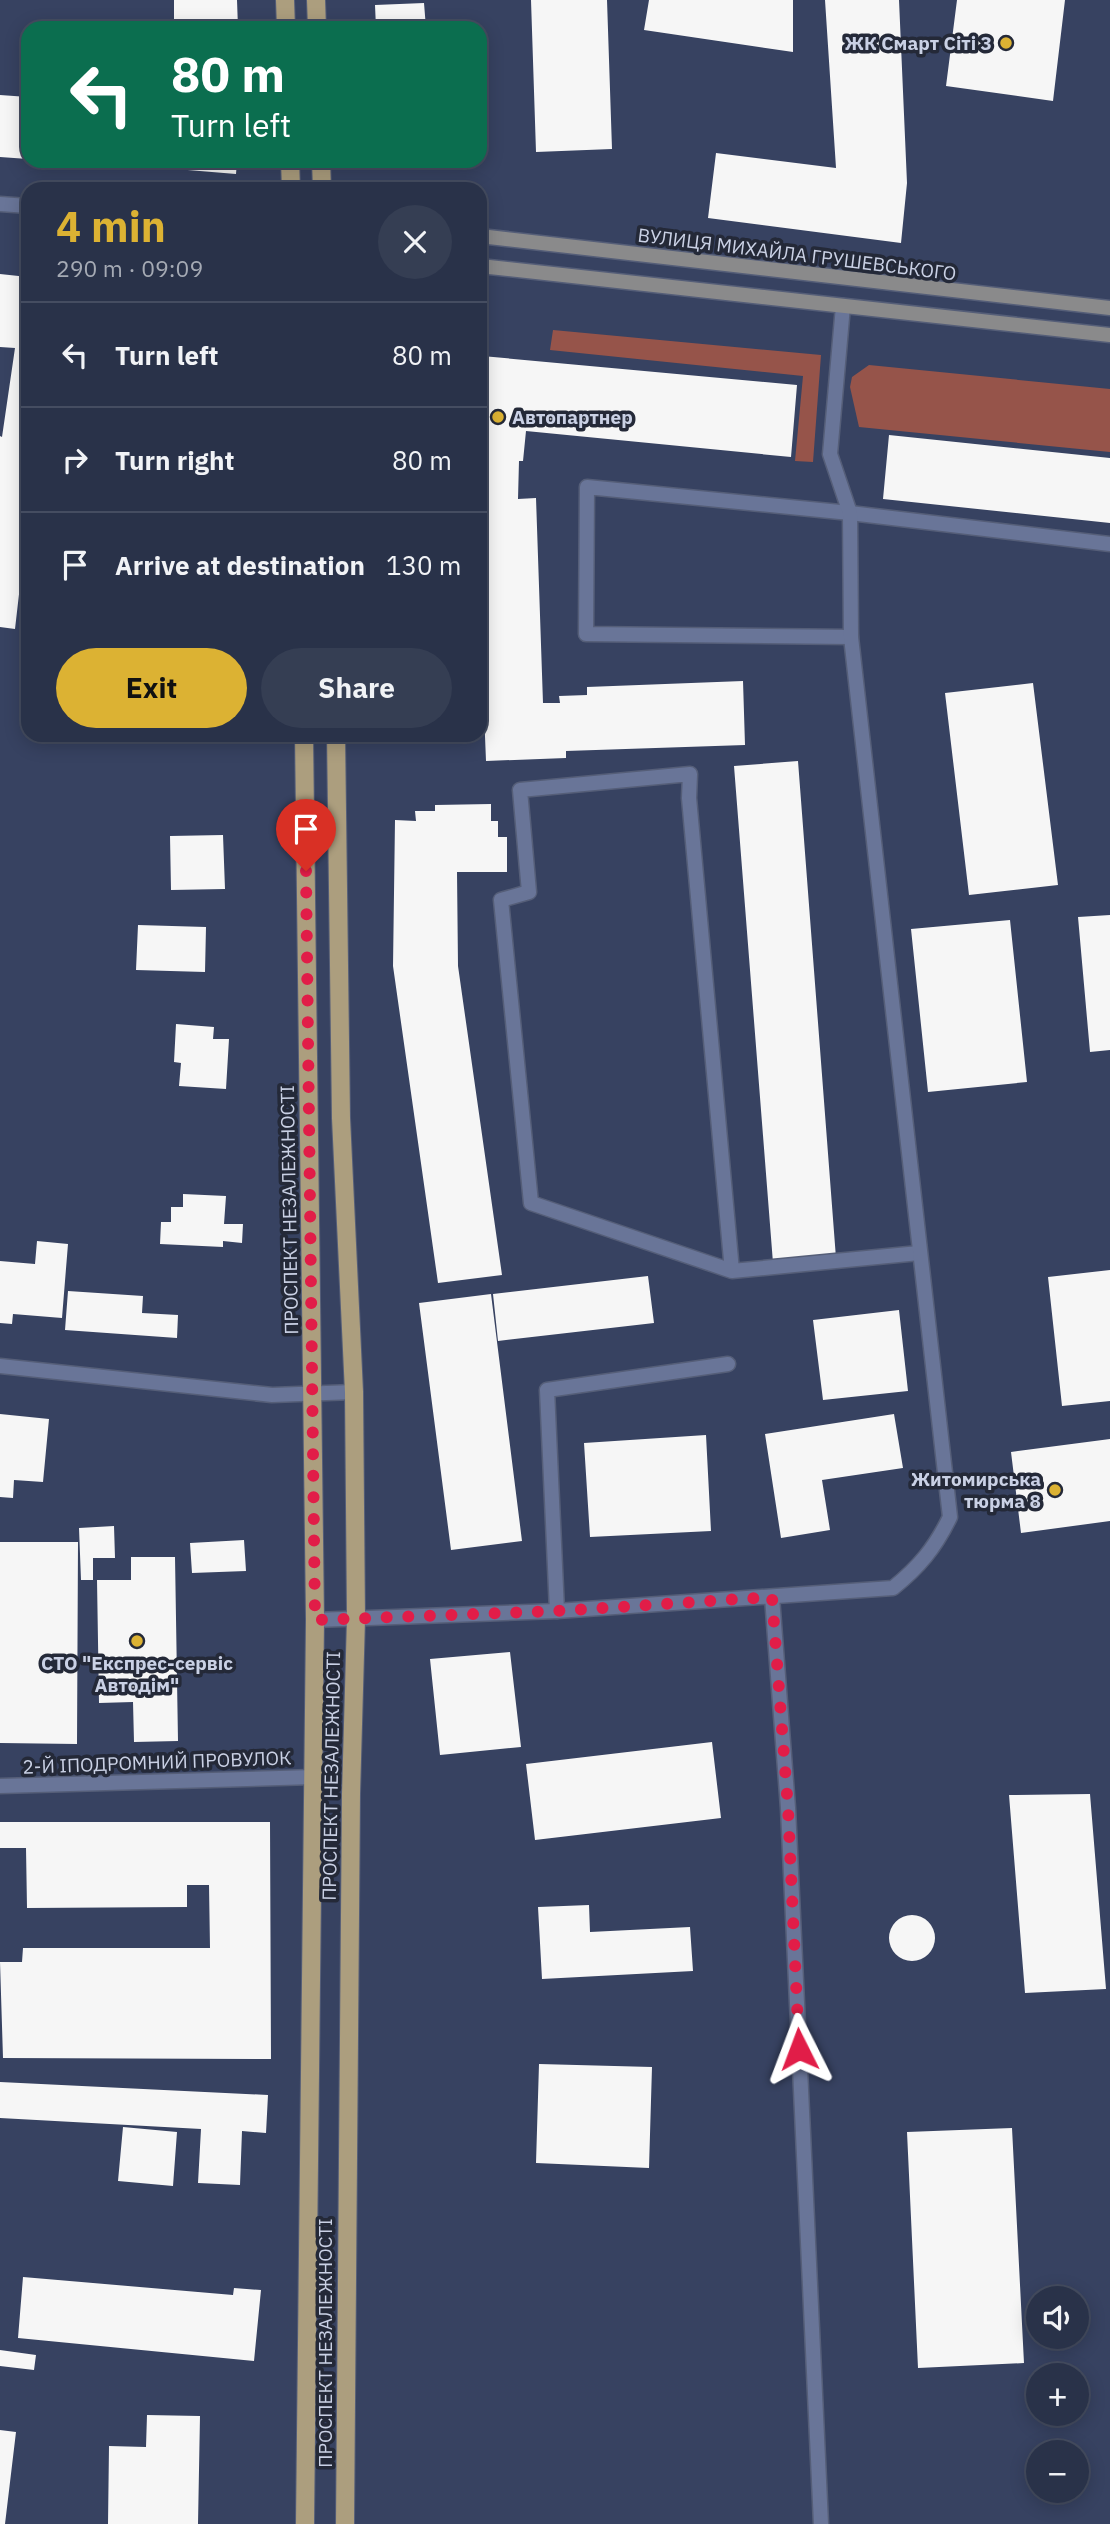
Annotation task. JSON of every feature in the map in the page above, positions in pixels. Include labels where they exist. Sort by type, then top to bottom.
[{"type":"main road","points":[[285,0],[286,21]]},
{"type":"main road","points":[[316,0],[317,21]]},
{"type":"main road","name":"ВУЛИЦЯ МИХАЙЛА ГРУШЕВСЬКОГО","points":[[487,237],[1110,308]]},
{"type":"main road","points":[[487,267],[1110,335]]},
{"type":"main road","name":"ПРОСПЕКТ НЕЗАЛЕЖНОСТІ","points":[[304,742],[315,1620],[305,2524]]},
{"type":"main road","name":"ПРОСПЕКТ НЕЗАЛЕЖНОСТІ","points":[[337,742],[341,1118],[354,1392],[356,1619],[351,1808],[345,2524]]},
{"type":"street","points":[[0,204],[21,206]]},
{"type":"street","points":[[315,1620],[557,1611],[893,1588],[924,1561],[936,1545],[950,1517],[851,637],[850,513],[830,454],[843,306]]},
{"type":"street","points":[[851,637],[586,634],[587,487],[850,513],[1110,544]]},
{"type":"street","points":[[732,1272],[689,798],[690,774],[520,790],[529,891],[501,900],[531,1203],[732,1272],[919,1253]]},
{"type":"street","points":[[557,1611],[547,1390],[728,1364]]},
{"type":"street","points":[[0,1366],[272,1395],[354,1392]]},
{"type":"street","points":[[772,1597],[788,1808],[821,2524]]},
{"type":"street","name":"2-Й ІПОДРОМНИЙ ПРОВУЛОК","points":[[0,1786],[314,1777]]},
{"type":"shaded area","points":[[553,330],[821,355],[813,462],[795,461],[803,376],[550,350]]},
{"type":"shaded area","points":[[869,365],[1110,389],[1110,452],[859,427],[850,387],[852,377]]},
{"type":"building","points":[[174,0],[237,0],[238,21],[174,21]]},
{"type":"building","points":[[531,0],[607,0],[612,149],[536,152]]},
{"type":"building","points":[[649,0],[793,0],[793,52],[644,30]]},
{"type":"building","points":[[825,0],[899,0],[907,183],[901,243],[708,218],[716,153],[836,168]]},
{"type":"building","name":"ЖК Смарт Сіті 3","points":[[957,0],[1065,0],[1053,101],[946,86]]},
{"type":"building","points":[[424,3],[425,21],[376,21],[375,5]]},
{"type":"building","points":[[0,95],[21,96],[21,158],[0,157]]},
{"type":"building","points":[[164,168],[236,168],[236,174]]},
{"type":"building","points":[[0,274],[21,276],[21,577],[15,629],[0,627],[0,436],[2,437],[15,348],[0,347]]},
{"type":"building","points":[[487,356],[797,385],[791,457],[526,431],[523,461],[519,461],[518,499],[536,498],[543,703],[560,703],[559,696],[587,695],[587,687],[743,681],[745,745],[566,751],[566,758],[486,761]]},
{"type":"building","points":[[889,435],[1110,458],[1110,523],[883,499]]},
{"type":"building","points":[[1033,683],[1058,885],[969,895],[945,693]]},
{"type":"building","points":[[798,761],[836,1258],[773,1263],[734,766]]},
{"type":"building","points":[[491,804],[491,821],[498,821],[498,837],[507,837],[507,872],[457,872],[458,966],[502,1275],[438,1283],[393,966],[395,820],[416,821],[415,811],[435,811],[435,805]]},
{"type":"building","points":[[223,835],[225,889],[171,890],[170,836]]},
{"type":"building","points":[[1110,915],[1110,1050],[1090,1052],[1078,917]]},
{"type":"building","points":[[1010,920],[1027,1082],[928,1092],[911,929]]},
{"type":"building","points":[[138,925],[206,927],[205,972],[136,970]]},
{"type":"building","points":[[176,1024],[214,1027],[213,1039],[229,1039],[226,1089],[179,1086],[181,1063],[174,1062]]},
{"type":"building","points":[[183,1194],[226,1196],[224,1224],[243,1224],[242,1243],[223,1241],[223,1247],[160,1244],[161,1222],[171,1222],[171,1207],[183,1207]]},
{"type":"building","points":[[37,1241],[68,1244],[62,1318],[13,1314],[12,1324],[0,1323],[0,1261],[35,1264]]},
{"type":"building","points":[[1110,1270],[1110,1401],[1062,1406],[1048,1277]]},
{"type":"building","points":[[648,1276],[654,1323],[498,1341],[493,1294]]},
{"type":"building","points":[[68,1291],[143,1296],[142,1313],[178,1315],[177,1338],[65,1330]]},
{"type":"building","points":[[491,1294],[522,1541],[451,1550],[419,1303]]},
{"type":"building","points":[[899,1310],[908,1391],[823,1400],[813,1320]]},
{"type":"building","points":[[0,1414],[49,1419],[43,1482],[14,1480],[13,1498],[0,1497]]},
{"type":"building","points":[[894,1414],[903,1468],[822,1480],[830,1530],[781,1538],[765,1434]]},
{"type":"building","points":[[706,1435],[711,1531],[590,1537],[584,1443]]},
{"type":"building","points":[[1110,1439],[1110,1521],[1021,1533],[1011,1452]]},
{"type":"building","points":[[114,1526],[115,1558],[93,1558],[93,1580],[81,1580],[79,1528]]},
{"type":"building","points":[[244,1540],[246,1571],[192,1573],[190,1543]]},
{"type":"building","points":[[0,1542],[78,1542],[77,1744],[0,1743]]},
{"type":"building","name":"СТО \"Експрес-сервіс Автодім\"","points":[[131,1557],[175,1557],[178,1741],[134,1742],[133,1702],[99,1703],[97,1580],[131,1580]]},
{"type":"building","points":[[510,1652],[521,1747],[440,1755],[430,1659]]},
{"type":"building","points":[[712,1742],[721,1818],[535,1840],[526,1764]]},
{"type":"building","points":[[1090,1794],[1106,1989],[1025,1993],[1009,1795]]},
{"type":"building","points":[[0,1822],[270,1822],[271,2059],[3,2058],[0,1962],[22,1962],[23,1948],[210,1948],[209,1885],[187,1885],[187,1907],[27,1908],[26,1848],[0,1848]]},
{"type":"building","points":[[589,1905],[590,1932],[690,1927],[693,1971],[542,1979],[538,1907]]},
{"type":"building","points":[[912,1915],[928,1922],[935,1938],[928,1954],[912,1961],[896,1954],[889,1938],[896,1922]]},
{"type":"building","points":[[539,2064],[652,2067],[649,2168],[536,2163]]},
{"type":"building","points":[[0,2082],[268,2095],[266,2133],[242,2131],[240,2185],[198,2183],[201,2129],[0,2118]]},
{"type":"building","points":[[123,2127],[177,2132],[173,2186],[118,2181]]},
{"type":"building","points":[[1012,2128],[1024,2363],[918,2368],[907,2132]]},
{"type":"building","points":[[23,2277],[233,2295],[234,2288],[261,2290],[254,2361],[18,2338]]},
{"type":"building","points":[[0,2350],[36,2355],[34,2370],[0,2366]]},
{"type":"building","points":[[147,2415],[200,2416],[198,2524],[108,2524],[109,2446],[146,2447]]},
{"type":"building","points":[[0,2430],[16,2432],[5,2524],[0,2524]]},
{"type":"place","name":"ЖК Смарт Сіті 3","points":[[1006,43]]},
{"type":"place","name":"Автопартнер","points":[[498,417]]},
{"type":"place","name":"Житомирська тюрма 8","points":[[1055,1490]]},
{"type":"place","name":"СТО \"Експрес-сервіс Автодім\"","points":[[137,1641]]},
{"type":"route","points":[[306,871],[315,1620],[557,1611],[772,1597],[788,1808],[799,2049]]}]
